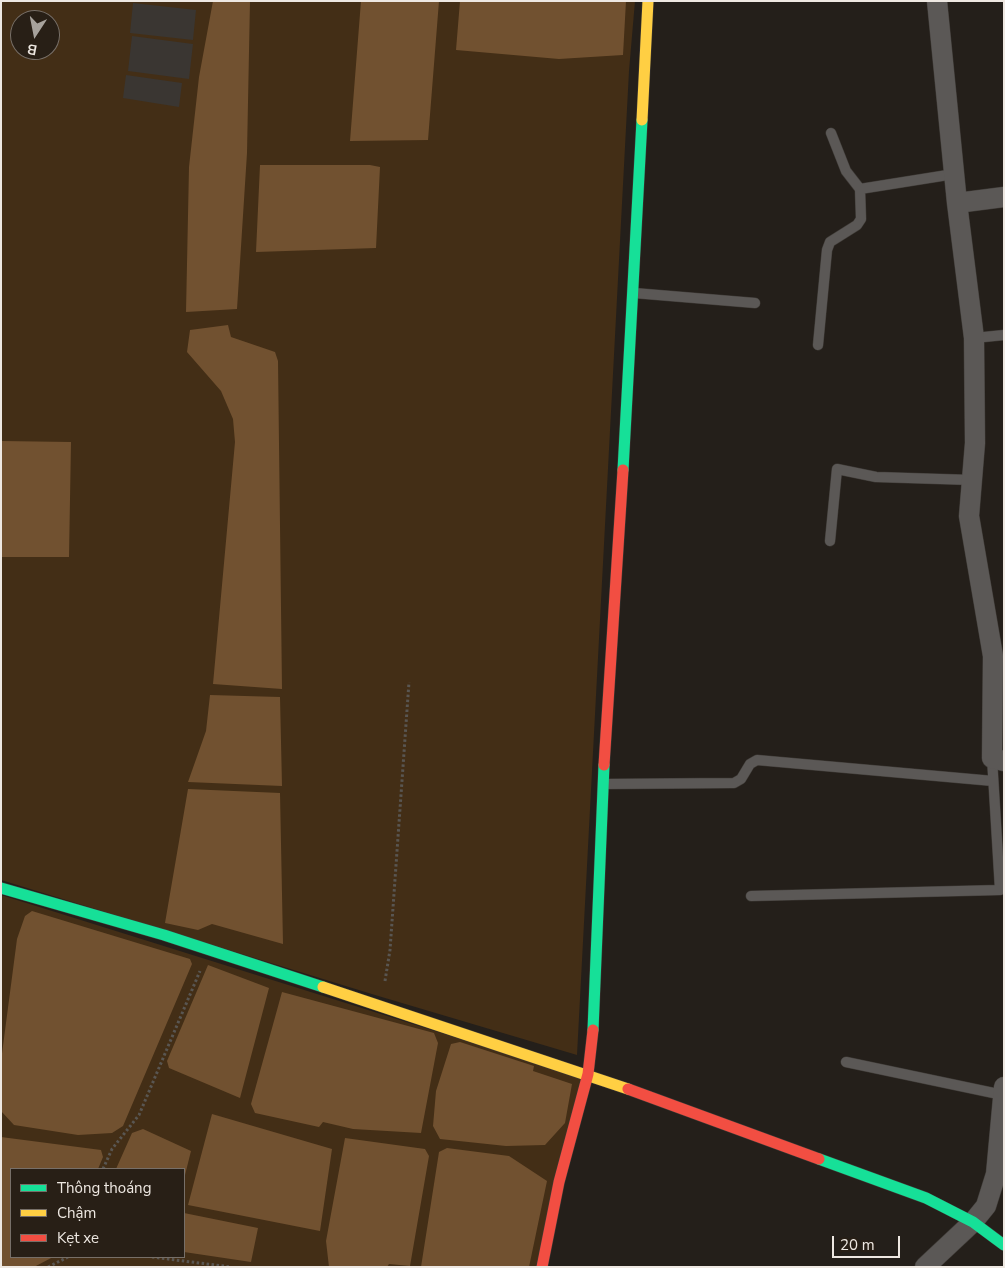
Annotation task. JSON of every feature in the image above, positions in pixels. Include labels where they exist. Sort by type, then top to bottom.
[{"type":"street","points":[[542,1267],[559,1182],[588,1074],[593,1031],[603,784],[634,293],[648,1]]},
{"type":"street","points":[[937,1],[957,203],[974,338],[975,443],[969,516],[970,536],[989,625],[993,656],[998,759]]},
{"type":"street","points":[[957,203],[1004,197]]},
{"type":"street","points":[[1,888],[209,950],[588,1074],[926,1198],[973,1222],[1004,1245]]},
{"type":"street","points":[[925,1267],[973,1222],[986,1206],[996,1174],[1003,1091]]},
{"type":"lane","points":[[818,345],[827,250],[830,242],[857,225],[861,219],[860,189],[846,171],[831,133]]},
{"type":"lane","points":[[860,189],[954,174]]},
{"type":"lane","points":[[634,293],[755,303]]},
{"type":"lane","points":[[974,338],[1004,335]]},
{"type":"lane","points":[[830,541],[837,469],[884,478],[972,480]]},
{"type":"lane","points":[[751,896],[1000,890],[993,781],[998,759]]},
{"type":"lane","points":[[603,784],[734,783],[741,779],[750,764],[757,760],[993,781]]},
{"type":"lane","points":[[846,1062],[1003,1091]]},
{"type":"path","points":[[382,1007],[390,950],[409,682]]},
{"type":"path","points":[[104,1168],[112,1149],[138,1115],[209,950]]},
{"type":"path","points":[[48,1267],[66,1258]]},
{"type":"path","points":[[160,1258],[231,1267]]},
{"type":"shaded area","points":[[1,1],[635,1],[629,71],[577,1055],[1,880]]},
{"type":"shaded area","points":[[213,1],[250,1],[247,153],[237,309],[186,312],[189,167],[199,77]]},
{"type":"shaded area","points":[[361,1],[439,1],[428,140],[350,141]]},
{"type":"shaded area","points":[[460,1],[626,1],[623,55],[559,59],[456,50]]},
{"type":"shaded area","points":[[260,165],[370,165],[380,167],[376,248],[256,252]]},
{"type":"shaded area","points":[[228,325],[231,337],[275,352],[278,361],[282,689],[213,684],[235,442],[233,419],[221,391],[187,352],[190,330]]},
{"type":"shaded area","points":[[1,441],[71,442],[69,557],[1,557]]},
{"type":"shaded area","points":[[210,695],[280,697],[282,786],[188,782],[206,731]]},
{"type":"shaded area","points":[[188,789],[280,793],[283,944],[212,924],[198,930],[165,923]]},
{"type":"shaded area","points":[[1,895],[582,1077],[536,1267],[1,1267]]},
{"type":"shaded area","points":[[32,911],[190,959],[192,964],[123,1126],[112,1133],[78,1135],[14,1125],[1,1111],[1,1061],[17,939],[25,916]]},
{"type":"shaded area","points":[[208,965],[269,988],[240,1098],[169,1068],[167,1061]]},
{"type":"shaded area","points":[[282,992],[434,1033],[438,1043],[421,1133],[353,1129],[323,1122],[319,1127],[255,1113],[251,1104]]},
{"type":"shaded area","points":[[460,1042],[534,1066],[533,1071],[572,1084],[565,1123],[545,1145],[506,1146],[440,1139],[433,1126],[436,1091],[451,1044]]},
{"type":"shaded area","points":[[212,1114],[332,1149],[320,1231],[188,1205]]},
{"type":"shaded area","points":[[143,1129],[191,1151],[185,1175],[185,1168],[116,1168],[132,1133]]},
{"type":"shaded area","points":[[1,1137],[101,1150],[103,1157],[98,1168],[10,1168],[10,1258],[51,1258],[34,1267],[1,1267]]},
{"type":"shaded area","points":[[345,1138],[425,1149],[429,1156],[410,1266],[389,1264],[387,1267],[329,1267],[326,1241]]},
{"type":"shaded area","points":[[447,1148],[509,1156],[547,1181],[529,1267],[421,1267],[439,1152]]},
{"type":"shaded area","points":[[185,1213],[258,1228],[251,1262],[185,1252]]},
{"type":"building","points":[[133,3],[196,10],[193,40],[130,33]]},
{"type":"building","points":[[132,36],[193,44],[189,79],[128,71]]},
{"type":"building","points":[[126,75],[182,83],[179,107],[123,98]]},
{"type":"traffic: fast","points":[[623,470],[642,120]]},
{"type":"traffic: fast","points":[[593,1030],[604,765]]},
{"type":"traffic: fast","points":[[1,888],[164,935],[323,987]]},
{"type":"traffic: fast","points":[[819,1159],[926,1198],[973,1222],[1004,1245]]},
{"type":"traffic: slow","points":[[642,120],[648,1]]},
{"type":"traffic: slow","points":[[323,987],[628,1089]]},
{"type":"traffic: jam","points":[[604,765],[623,470]]},
{"type":"traffic: jam","points":[[542,1267],[559,1182],[588,1074],[593,1030]]},
{"type":"traffic: jam","points":[[628,1089],[819,1159]]}]
